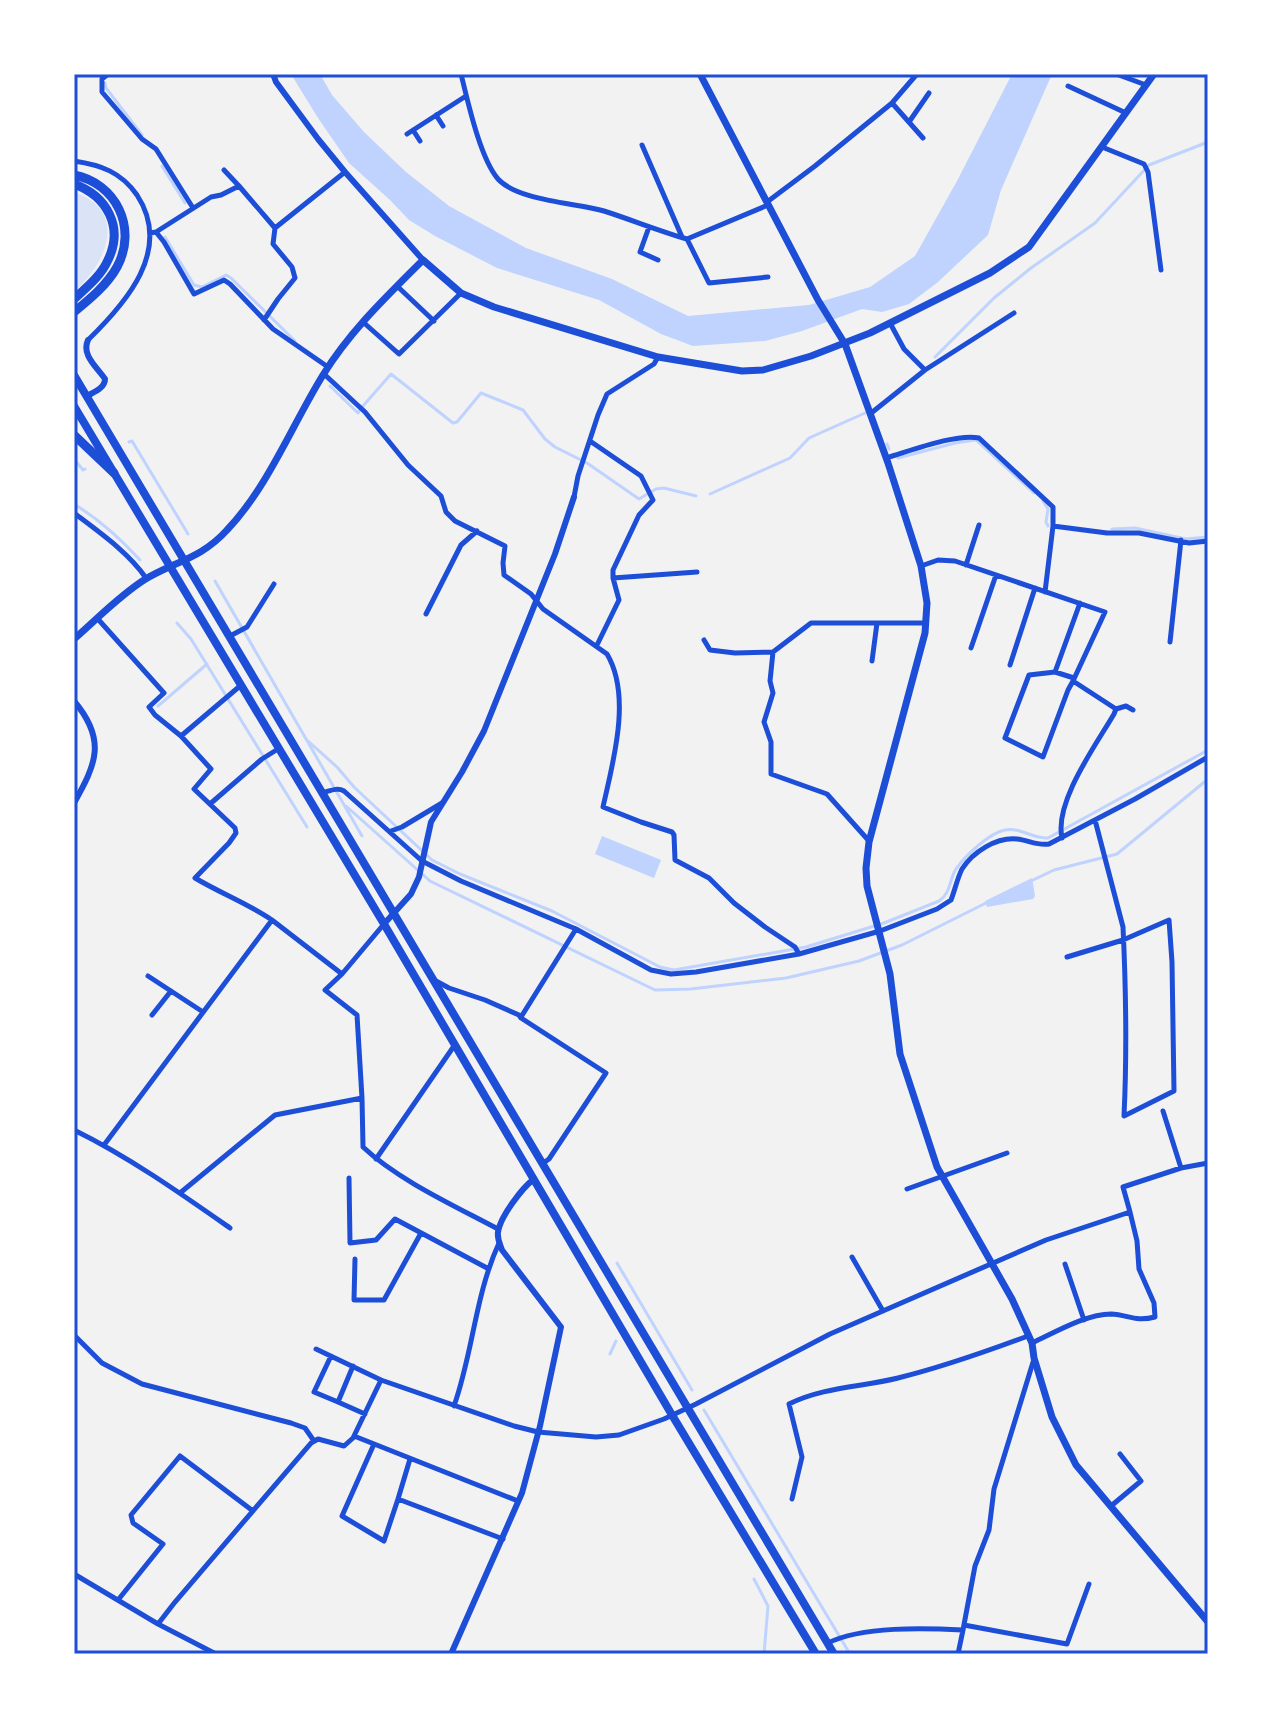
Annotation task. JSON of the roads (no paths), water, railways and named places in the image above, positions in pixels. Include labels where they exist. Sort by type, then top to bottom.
[{"type":"highway","points":[[74,175],[95,182],[113,197],[121,211],[125,234],[117,266],[94,295],[74,312]]},
{"type":"highway","points":[[74,184],[89,191],[110,212],[115,237],[109,260],[98,276],[74,299]]},
{"type":"highway","points":[[74,375],[186,561],[238,632],[322,793],[834,1654]]},
{"type":"highway","points":[[74,406],[816,1654]]},
{"type":"highway","points":[[74,435],[114,473]]},
{"type":"main road","points":[[700,74],[818,300],[845,344],[921,566],[927,603],[925,633],[869,842],[866,868],[867,886],[890,974],[900,1054],[937,1167],[1012,1299],[1030,1339],[1052,1417],[1076,1465],[1208,1622]]},
{"type":"main road","points":[[74,639],[146,578],[186,561],[222,536],[245,509],[269,471],[326,370],[362,322],[423,260],[461,293],[494,307],[658,357],[742,371],[763,370],[845,344],[990,273],[1029,247],[1154,74]]},
{"type":"street","points":[[108,74],[102,79],[102,92],[142,139],[156,149],[193,208]]},
{"type":"street","points":[[273,74],[345,172],[423,260]]},
{"type":"street","points":[[461,74],[482,150],[499,180],[530,195],[601,210],[684,238],[767,204],[892,103],[917,74]]},
{"type":"street","points":[[1116,74],[1146,85]]},
{"type":"street","points":[[1068,86],[1126,113]]},
{"type":"street","points":[[909,122],[929,93]]},
{"type":"street","points":[[407,134],[467,95]]},
{"type":"street","points":[[892,103],[923,138]]},
{"type":"street","points":[[436,115],[443,126]]},
{"type":"street","points":[[413,130],[420,141]]},
{"type":"street","points":[[642,145],[684,238],[709,283],[768,277]]},
{"type":"street","points":[[1102,147],[1144,164],[1146,168],[1161,270]]},
{"type":"street","points":[[74,161],[104,167],[127,183],[145,209],[153,233],[164,242],[194,294],[224,280],[266,317],[273,329],[290,343],[310,353],[365,412],[408,465],[441,496],[446,512],[455,521],[505,546],[504,575],[537,600],[543,609],[607,654],[613,665],[619,700],[617,738],[603,807],[672,832],[675,860],[709,878],[734,903],[797,951]]},
{"type":"street","points":[[224,170],[275,228]]},
{"type":"street","points":[[266,317],[295,278],[292,267],[273,244],[275,228],[345,172]]},
{"type":"street","points":[[87,396],[105,383],[85,352],[85,344],[133,288],[153,233],[211,197],[239,186]]},
{"type":"street","points":[[649,227],[640,252],[658,260]]},
{"type":"street","points":[[397,286],[434,321]]},
{"type":"street","points":[[362,322],[399,354],[461,293]]},
{"type":"street","points":[[870,414],[925,370],[1014,313]]},
{"type":"street","points":[[890,323],[904,349],[925,370]]},
{"type":"street","points":[[498,1229],[376,1159],[363,1147],[357,1015],[325,990],[411,894],[419,877],[431,822],[484,731],[537,600],[607,394],[654,364],[658,357]]},
{"type":"street","points":[[886,458],[957,438],[979,438],[1053,507],[1045,592]]},
{"type":"street","points":[[590,441],[641,476],[653,500],[639,515],[613,570],[619,600],[597,645]]},
{"type":"street","points":[[74,513],[124,554],[146,578]]},
{"type":"street","points":[[74,521],[82,519]]},
{"type":"street","points":[[966,565],[979,525]]},
{"type":"street","points":[[1053,526],[1107,533],[1139,533],[1189,543],[1208,541]]},
{"type":"street","points":[[426,614],[461,545],[477,531]]},
{"type":"street","points":[[1170,642],[1181,540]]},
{"type":"street","points":[[921,566],[938,560],[955,561],[1105,612],[1074,679],[1068,690],[1043,757],[1005,738],[1029,675],[1055,672],[1074,679],[1116,709]]},
{"type":"street","points":[[613,578],[697,572]]},
{"type":"street","points":[[971,648],[996,575]]},
{"type":"street","points":[[238,632],[274,584]]},
{"type":"street","points":[[1010,665],[1035,588]]},
{"type":"street","points":[[1055,672],[1080,603]]},
{"type":"street","points":[[97,618],[164,693],[149,707],[211,769],[194,789],[235,828],[236,833],[229,843],[195,878],[221,894],[253,907],[342,974]]},
{"type":"street","points":[[704,640],[710,650],[773,652],[811,623],[925,623]]},
{"type":"street","points":[[872,661],[877,623]]},
{"type":"street","points":[[773,652],[770,681],[773,693],[764,722],[771,742],[771,774],[827,794],[869,842]]},
{"type":"street","points":[[181,736],[240,686]]},
{"type":"street","points":[[74,701],[89,721],[95,749],[94,765],[74,803]]},
{"type":"street","points":[[1116,709],[1126,706],[1133,710]]},
{"type":"street","points":[[1061,833],[1067,796],[1116,709]]},
{"type":"street","points":[[210,804],[264,757],[278,749]]},
{"type":"street","points":[[322,793],[338,790],[396,829],[423,858],[461,881],[576,929],[651,970],[671,974],[696,972],[797,951],[937,909],[951,900],[965,865],[988,846],[1007,839],[1041,845],[1061,833],[1095,820],[1208,757]]},
{"type":"street","points":[[396,829],[442,802]]},
{"type":"street","points":[[1067,957],[1123,940],[1169,920],[1174,1091],[1124,1116],[1127,1059],[1123,940],[1123,927],[1095,820]]},
{"type":"street","points":[[104,1145],[272,920]]},
{"type":"street","points":[[521,1018],[576,929]]},
{"type":"street","points":[[148,976],[203,1012]]},
{"type":"street","points":[[435,980],[519,1015],[606,1073],[549,1159],[542,1164]]},
{"type":"street","points":[[152,1015],[171,991]]},
{"type":"street","points":[[376,1159],[454,1046]]},
{"type":"street","points":[[180,1193],[275,1115],[362,1098]]},
{"type":"street","points":[[1163,1111],[1181,1168]]},
{"type":"street","points":[[74,1130],[104,1145],[230,1228]]},
{"type":"street","points":[[907,1189],[1007,1153]]},
{"type":"street","points":[[792,1499],[802,1457],[789,1404],[816,1394],[894,1379],[967,1359],[1109,1314],[1142,1320],[1155,1317],[1154,1303],[1139,1269],[1137,1241],[1123,1187],[1181,1168],[1208,1163]]},
{"type":"street","points":[[349,1178],[350,1243],[376,1240],[395,1219],[487,1268]]},
{"type":"street","points":[[451,1654],[518,1501],[534,1453],[561,1327],[499,1243],[498,1229],[526,1185],[534,1179]]},
{"type":"street","points":[[316,1349],[381,1380],[514,1426],[538,1432],[596,1437],[619,1435],[687,1408],[830,1334],[1046,1240],[1130,1212]]},
{"type":"street","points":[[355,1259],[354,1300],[384,1300],[421,1233]]},
{"type":"street","points":[[454,1406],[462,1383],[487,1268],[499,1243]]},
{"type":"street","points":[[852,1257],[883,1311]]},
{"type":"street","points":[[1065,1264],[1084,1320]]},
{"type":"street","points":[[74,1335],[102,1363],[142,1384],[291,1423],[305,1428],[314,1441]]},
{"type":"street","points":[[331,1356],[314,1392],[365,1414]]},
{"type":"street","points":[[958,1654],[975,1566],[989,1530],[994,1489],[1034,1358]]},
{"type":"street","points":[[338,1402],[353,1366]]},
{"type":"street","points":[[158,1624],[314,1441],[318,1439],[344,1446],[354,1436],[381,1380]]},
{"type":"street","points":[[354,1436],[518,1501]]},
{"type":"street","points":[[374,1444],[342,1516],[384,1541],[410,1458]]},
{"type":"street","points":[[1111,1506],[1141,1481],[1120,1454]]},
{"type":"street","points":[[118,1600],[163,1544],[133,1523],[131,1515],[180,1456],[253,1511]]},
{"type":"street","points":[[398,1499],[503,1539]]},
{"type":"street","points":[[74,1574],[216,1654]]},
{"type":"street","points":[[827,1643],[840,1637],[887,1631],[964,1628],[1067,1644],[1089,1584]]},
{"type":"water","points":[[291,74],[320,74],[332,95],[364,132],[406,172],[449,206],[526,248],[612,279],[688,316],[809,305],[870,287],[915,256],[1012,74],[1052,74],[1001,190],[988,235],[938,282],[909,304],[882,312],[862,309],[765,341],[693,346],[661,334],[599,300],[497,268],[409,220],[349,163]]},
{"type":"water","points":[[602,836],[661,860],[654,878],[595,854]]},
{"type":"water","points":[[1032,878],[1033,899],[987,907],[985,901]]},
{"type":"waterway","points":[[105,83],[142,135]]},
{"type":"waterway","points":[[935,357],[994,298],[1095,223],[1149,165],[1208,142]]},
{"type":"waterway","points":[[162,166],[185,203]]},
{"type":"waterway","points":[[165,237],[194,285],[202,287],[226,275],[295,341]]},
{"type":"waterway","points":[[363,406],[391,374],[453,423],[481,393],[523,410],[555,447],[587,463],[639,499],[664,488],[696,496]]},
{"type":"waterway","points":[[330,386],[359,411]]},
{"type":"waterway","points":[[710,494],[790,458],[809,438],[865,413]]},
{"type":"waterway","points":[[898,458],[976,440],[1034,493]]},
{"type":"waterway","points":[[129,442],[132,441],[188,534]]},
{"type":"waterway","points":[[887,444],[889,449]]},
{"type":"waterway","points":[[74,459],[85,469]]},
{"type":"waterway","points":[[1043,501],[1048,509],[1048,526]]},
{"type":"waterway","points":[[74,504],[109,530],[140,560]]},
{"type":"waterway","points":[[1112,529],[1135,528],[1186,539],[1208,537]]},
{"type":"waterway","points":[[215,581],[362,836]]},
{"type":"waterway","points":[[177,623],[191,639],[307,827]]},
{"type":"waterway","points":[[158,706],[207,664]]},
{"type":"waterway","points":[[308,741],[432,860],[552,911],[660,967],[674,970],[806,947],[884,923],[939,901],[946,894],[960,864],[978,846],[999,832],[1021,831],[1048,838],[1208,750]]},
{"type":"waterway","points":[[1031,881],[1054,870],[1117,854],[1208,779]]},
{"type":"waterway","points":[[346,806],[430,881],[655,990],[786,978],[859,961],[902,945],[988,902]]},
{"type":"waterway","points":[[617,1263],[692,1390]]},
{"type":"waterway","points":[[610,1354],[616,1341]]},
{"type":"waterway","points":[[704,1410],[850,1654]]},
{"type":"waterway","points":[[754,1579],[768,1606],[764,1654]]}]
